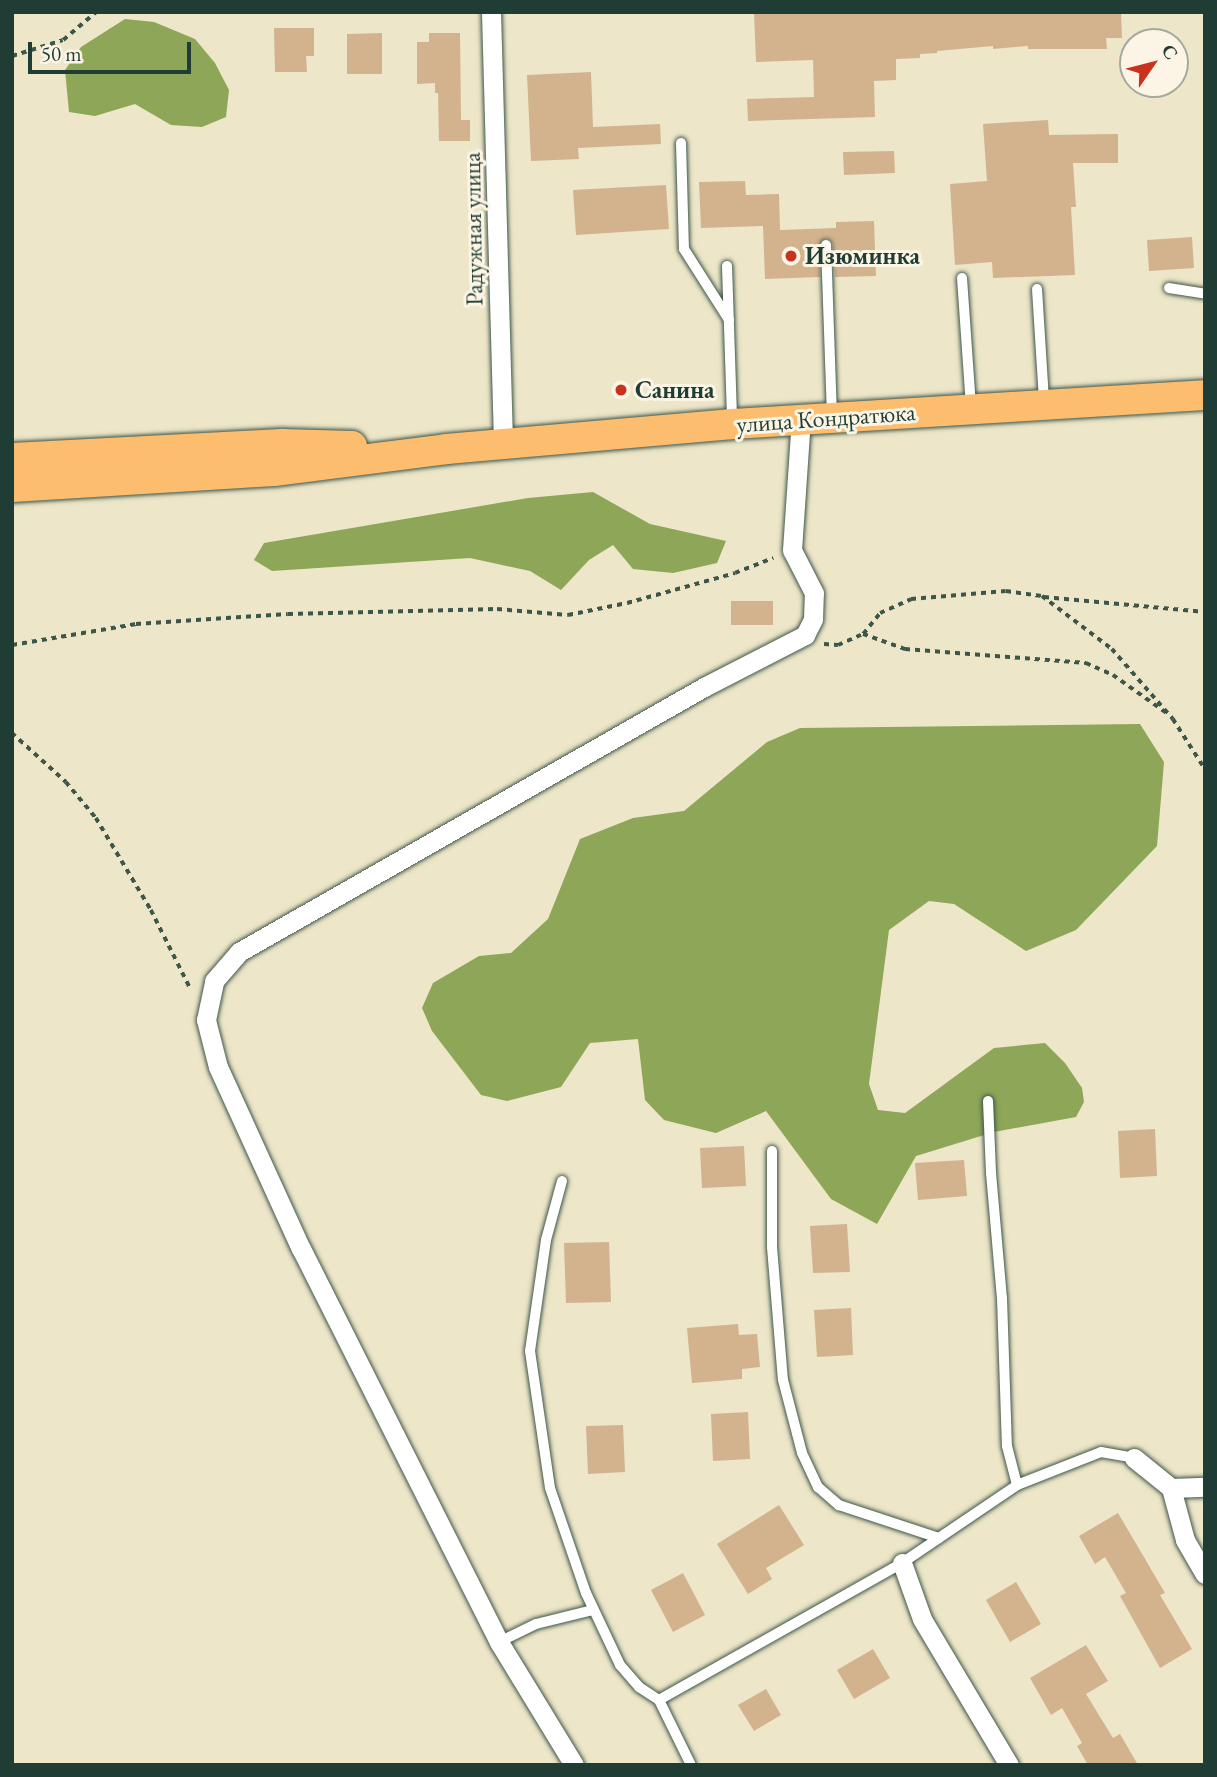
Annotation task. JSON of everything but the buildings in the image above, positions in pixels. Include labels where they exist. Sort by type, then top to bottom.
[{"type":"main road","name":"улица Кондратюка","points":[[447,449],[832,416],[1205,395]]},
{"type":"main road","points":[[12,458],[282,444],[447,449]]},
{"type":"main road","points":[[12,488],[274,471],[447,449]]},
{"type":"street","name":"Радужная улица","points":[[491,12],[503,445]]},
{"type":"street","points":[[574,1765],[499,1643],[301,1249],[218,1067],[206,1020],[214,981],[239,952],[704,687],[805,635],[813,619],[814,593],[792,550],[802,419]]},
{"type":"street","points":[[1134,1458],[1171,1488],[1185,1540],[1205,1574]]},
{"type":"street","points":[[1171,1488],[1205,1487]]},
{"type":"street","points":[[902,1563],[922,1619],[1009,1765]]},
{"type":"lane","points":[[681,143],[684,249],[729,320]]},
{"type":"lane","points":[[826,245],[832,416]]},
{"type":"lane","points":[[727,266],[732,424]]},
{"type":"lane","points":[[962,278],[971,408]]},
{"type":"lane","points":[[1169,288],[1205,294]]},
{"type":"lane","points":[[1037,289],[1044,404]]},
{"type":"lane","points":[[988,1101],[991,1173],[1002,1298],[1007,1446],[1017,1486]]},
{"type":"lane","points":[[772,1151],[772,1247],[783,1380],[802,1452],[818,1487],[839,1505],[939,1538]]},
{"type":"lane","points":[[562,1181],[546,1240],[530,1351],[550,1488],[593,1609],[620,1665],[639,1687],[659,1700],[691,1765]]},
{"type":"lane","points":[[659,1700],[902,1563],[1017,1486],[1101,1452],[1134,1458]]},
{"type":"lane","points":[[499,1643],[536,1624],[593,1609]]},
{"type":"path","points":[[12,57],[63,40],[96,12]]},
{"type":"path","points":[[12,645],[136,624],[288,614],[496,609],[568,615],[628,603],[734,573],[792,550]]},
{"type":"path","points":[[805,635],[820,643],[838,645],[863,634],[880,613],[911,599],[1006,591],[1205,612]]},
{"type":"path","points":[[1042,596],[1112,649],[1173,719],[1205,769]]},
{"type":"path","points":[[863,634],[905,649],[1086,663],[1113,675],[1173,719]]},
{"type":"path","points":[[12,733],[66,782],[96,818],[151,910],[206,1020]]},
{"type":"green space","points":[[125,19],[154,22],[195,39],[215,63],[229,90],[226,117],[202,127],[171,125],[135,104],[95,116],[69,112],[65,70],[81,47]]},
{"type":"green space","points":[[593,492],[650,524],[726,541],[717,563],[673,573],[633,569],[613,545],[589,560],[561,590],[530,571],[470,558],[272,571],[254,560],[264,543],[528,498]]},
{"type":"green space","points":[[1140,724],[1164,762],[1157,846],[1076,930],[1026,951],[954,904],[929,901],[889,930],[869,1084],[878,1110],[905,1113],[994,1048],[1045,1043],[1065,1063],[1082,1088],[1084,1102],[1076,1117],[994,1132],[916,1156],[877,1224],[831,1199],[766,1111],[716,1133],[664,1120],[645,1100],[638,1039],[590,1043],[561,1087],[507,1101],[481,1095],[432,1031],[422,1008],[433,983],[479,956],[511,953],[548,919],[580,839],[633,818],[684,811],[767,742],[800,728]]},
{"type":"place","name":"Изюминка","points":[[791,256]]},
{"type":"place","name":"Санина","points":[[621,390]]}]
